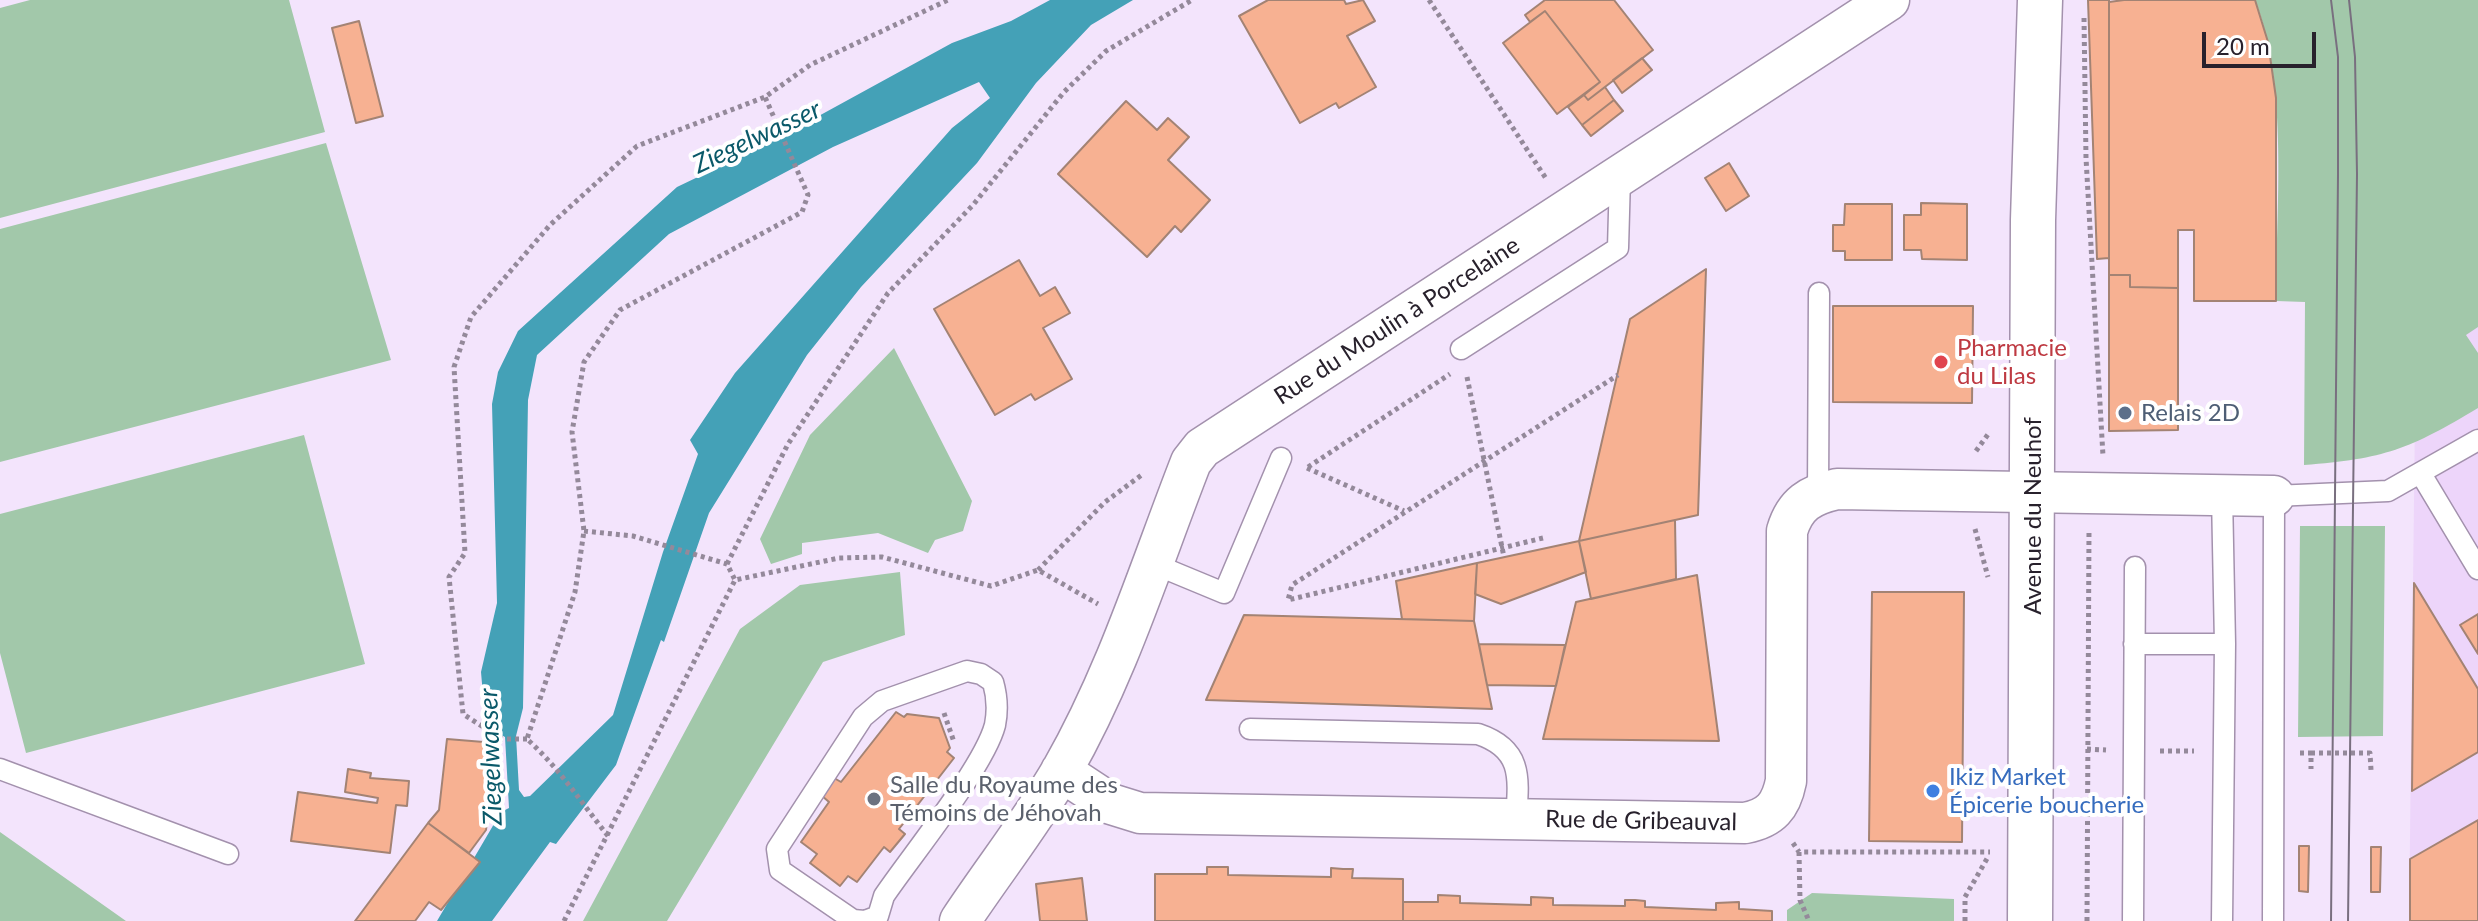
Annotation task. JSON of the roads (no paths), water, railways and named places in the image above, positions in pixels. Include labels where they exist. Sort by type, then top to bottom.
[{"type":"street","name":"Rue du Moulin à Porcelaine","points":[[960,921],[1061,771],[1133,623],[1191,462],[1217,437],[1889,0]]},
{"type":"street","name":"Avenue du Neuhof","points":[[2030,0],[2038,63]]},
{"type":"street","name":"Avenue du Neuhof","points":[[2030,921],[2033,220],[2040,0]]},
{"type":"street","points":[[1818,493],[1837,489],[2034,490],[2105,495],[2274,496]]},
{"type":"street","name":"Rue de Gribeauval","points":[[1061,771],[1111,804],[1140,813],[1745,823],[1773,812],[1782,799],[1786,781],[1787,531],[1792,513],[1818,493]]},
{"type":"lane","points":[[1463,357],[1618,248],[1620,177]]},
{"type":"lane","points":[[1818,493],[1819,293]]},
{"type":"lane","points":[[2273,921],[2274,496],[2388,491],[2478,440]]},
{"type":"lane","points":[[1154,564],[1224,593],[1281,458]]},
{"type":"lane","points":[[2421,474],[2478,569]]},
{"type":"lane","points":[[2222,495],[2225,644],[2222,921]]},
{"type":"lane","points":[[2133,921],[2135,567]]},
{"type":"lane","points":[[2134,644],[2225,644]]},
{"type":"lane","points":[[967,671],[981,674],[993,682],[996,693],[994,727],[979,758],[884,896],[881,918],[853,920],[811,893],[780,870],[777,849],[863,717],[882,701],[932,680],[967,671]]},
{"type":"lane","points":[[1250,729],[1478,734],[1498,741],[1512,758],[1518,781],[1516,819]]},
{"type":"lane","points":[[0,769],[228,854]]},
{"type":"water","points":[[1050,0],[1133,0],[1091,25],[1036,83],[977,163],[861,287],[807,355],[709,513],[664,642],[661,640],[616,765],[556,844],[550,842],[492,921],[437,921],[501,812],[509,808],[505,737],[492,730],[485,718],[481,672],[497,603],[492,404],[498,372],[518,331],[677,187],[773,141],[952,43],[1011,21]],"holes":[[[979,82],[990,98],[952,128],[735,373],[690,440],[698,454],[663,552],[613,715],[530,796],[524,797],[519,790],[516,736],[523,708],[528,400],[537,355],[669,234],[833,147]]]},
{"type":"tram line","points":[[2331,0],[2338,57],[2338,175],[2331,921]]},
{"type":"tram line","points":[[2348,921],[2357,174],[2355,57],[2349,0]]},
{"type":"place","name":"Pharmacie du Lilas","points":[[1941,362]]},
{"type":"place","name":"Relais 2D","points":[[2125,413]]},
{"type":"place","name":"Ikiz Market Épicerie boucherie","points":[[1933,791]]},
{"type":"place","name":"Salle du Royaume des Témoins de Jéhovah","points":[[874,799]]},
{"type":"water label","name":"Ziegelwasser","points":[[757,137]]},
{"type":"water label","name":"Ziegelwasser","points":[[491,757]]}]
